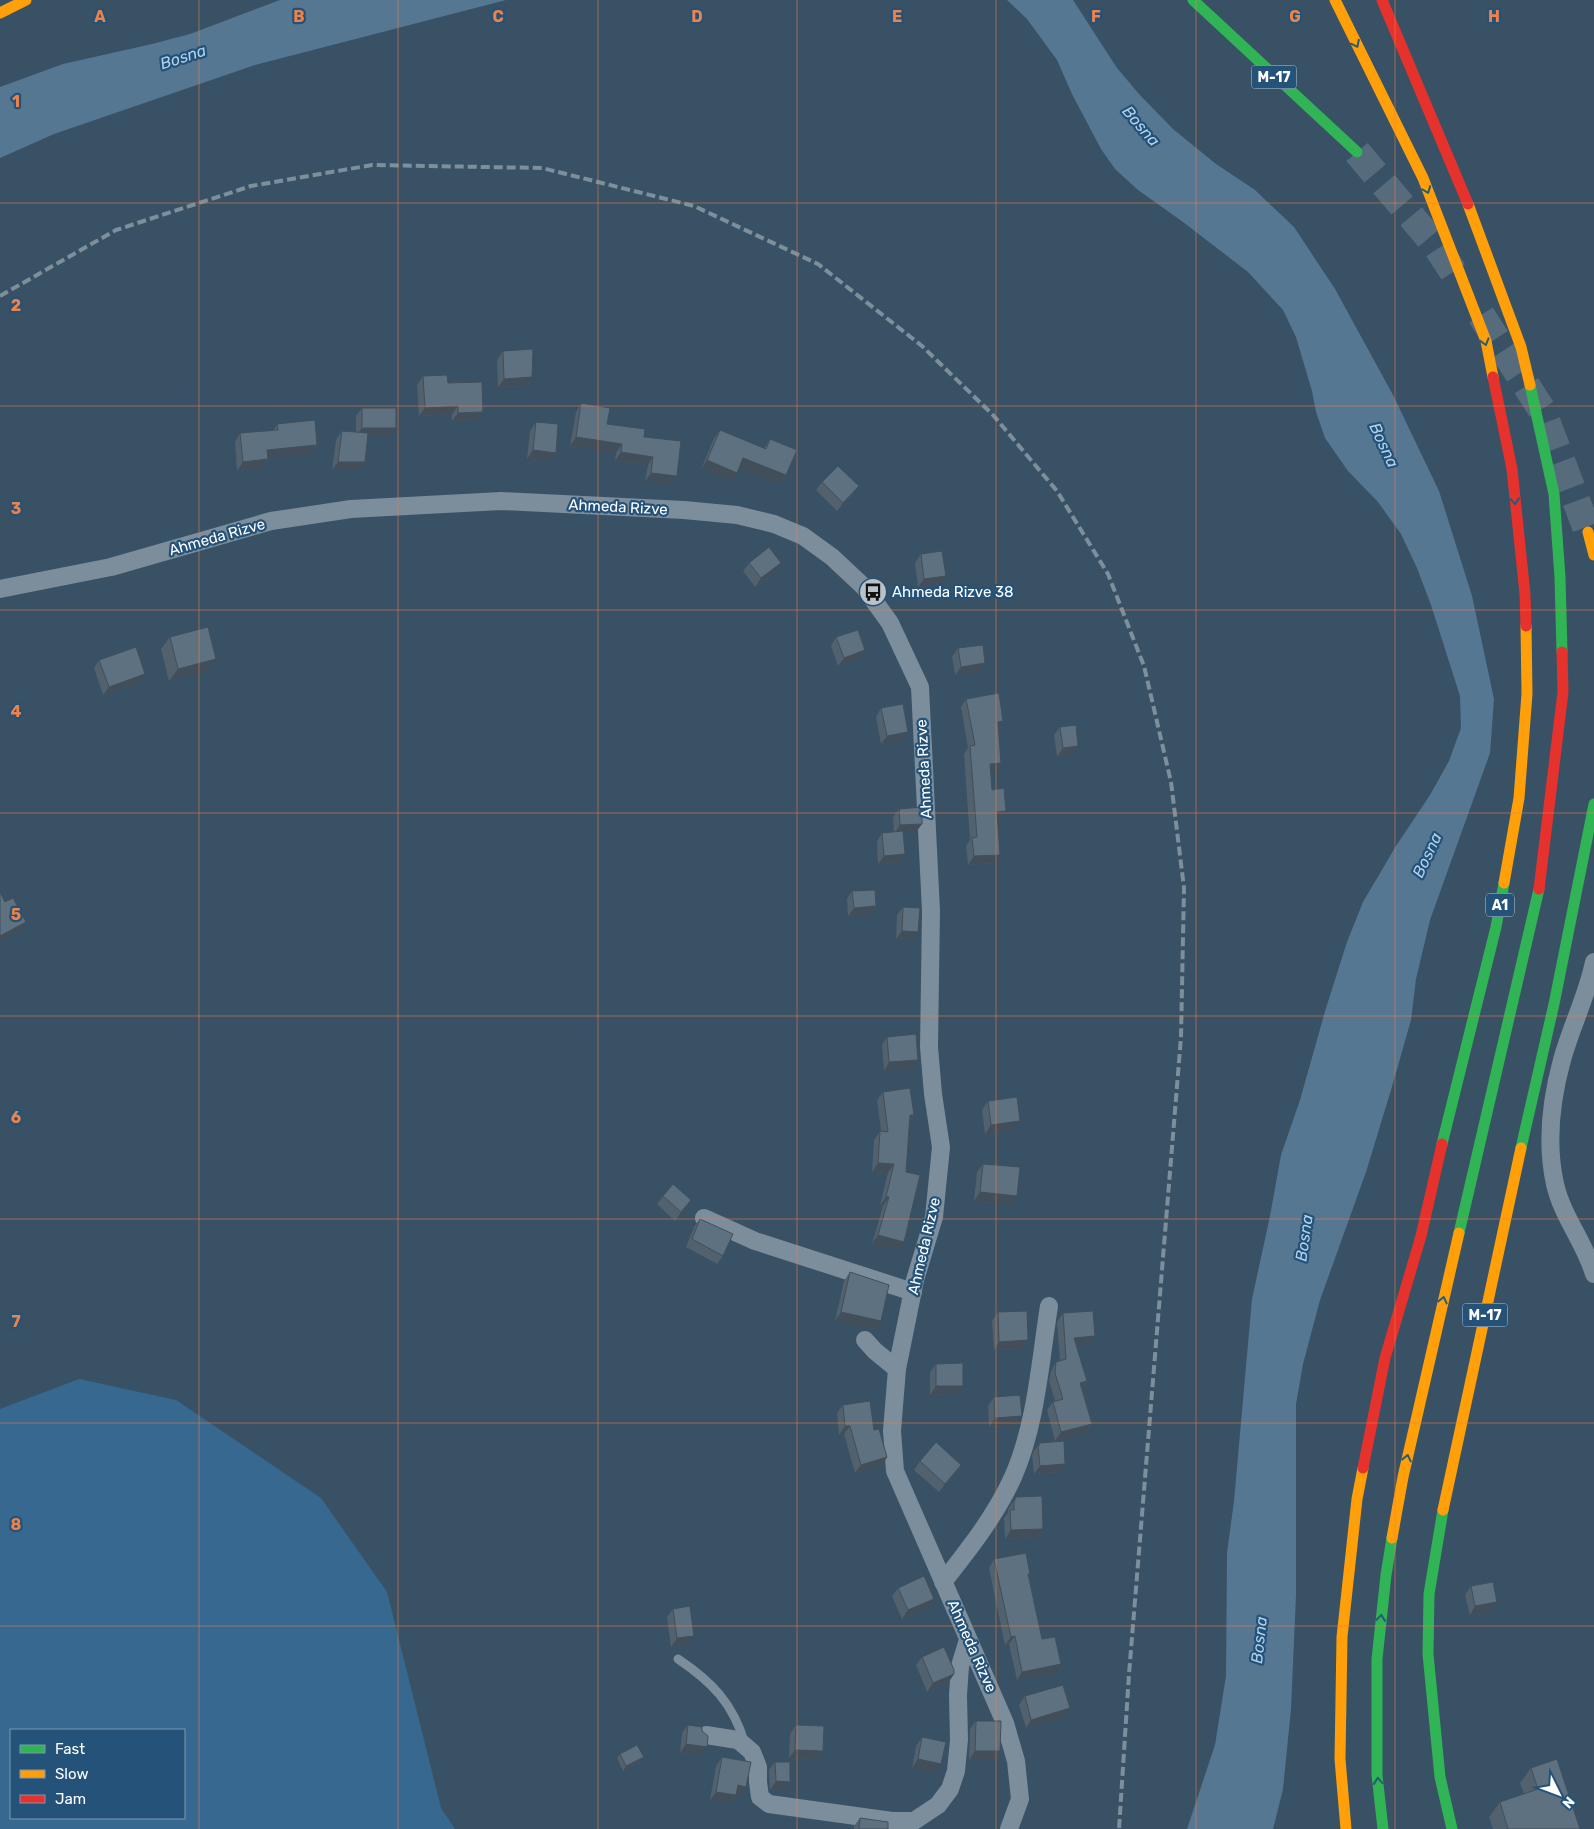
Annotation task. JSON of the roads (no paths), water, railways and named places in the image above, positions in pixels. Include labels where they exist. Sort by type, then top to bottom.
[{"type":"main road","points":[[0,13],[26,0]]},
{"type":"main road","name":"M-17","points":[[1193,0],[1357,152]]},
{"type":"main road","name":"A1","points":[[1335,0],[1423,178],[1486,341],[1512,469],[1525,594],[1527,694],[1519,798],[1496,927],[1446,1124],[1421,1236],[1385,1358],[1357,1499],[1342,1637],[1340,1759],[1346,1829]]},
{"type":"main road","name":"A1","points":[[1382,0],[1478,226],[1521,347],[1554,494],[1560,577],[1563,692],[1541,879],[1403,1477],[1386,1575],[1377,1659],[1377,1775],[1383,1829]]},
{"type":"main road","points":[[1588,532],[1594,554]]},
{"type":"main road","name":"M-17","points":[[1452,1829],[1440,1777],[1431,1692],[1428,1654],[1429,1594],[1438,1533],[1504,1225],[1554,1004],[1594,804]]},
{"type":"street","name":"Ahmeda Rizve","points":[[0,589],[111,567],[271,521],[352,509],[501,501],[684,510],[737,515],[774,524],[803,536],[832,557],[864,588],[890,622],[920,687],[931,911],[929,1047],[933,1094],[941,1147],[934,1216],[915,1280],[897,1369],[892,1431],[895,1471],[1006,1723],[1016,1761],[1020,1799],[1009,1829]]},
{"type":"street","points":[[1593,971],[1562,1059],[1550,1126],[1551,1158],[1555,1184],[1562,1206],[1594,1274]]},
{"type":"street","points":[[1554,1004],[1580,1007]]},
{"type":"street","points":[[704,1218],[755,1241],[913,1292]]},
{"type":"street","points":[[943,1582],[994,1512],[1013,1477],[1032,1411],[1049,1306]]},
{"type":"street","points":[[865,1340],[897,1369]]},
{"type":"street","points":[[706,1735],[738,1740],[752,1752],[758,1767],[760,1797],[769,1804],[892,1821],[914,1821],[938,1805],[950,1789],[956,1771],[959,1740],[958,1695],[960,1666],[968,1640]]},
{"type":"lane","points":[[678,1659],[713,1686],[739,1725],[745,1746]]},
{"type":"water","name":"Bosna","points":[[280,0],[506,0],[255,65],[54,134],[0,158],[0,87],[63,64],[190,34]]},
{"type":"water","name":"Bosna","points":[[1007,0],[1073,0],[1117,68],[1173,129],[1216,164],[1255,190],[1294,227],[1335,289],[1393,395],[1439,491],[1472,596],[1494,699],[1490,753],[1430,920],[1416,979],[1411,1020],[1391,1090],[1366,1172],[1320,1300],[1303,1364],[1296,1404],[1296,1595],[1291,1709],[1283,1789],[1273,1829],[1187,1829],[1215,1745],[1226,1676],[1227,1553],[1234,1501],[1252,1299],[1281,1155],[1300,1100],[1347,942],[1363,902],[1449,761],[1461,728],[1460,696],[1431,605],[1417,568],[1401,534],[1378,502],[1348,471],[1325,438],[1296,337],[1283,310],[1248,272],[1138,190],[1115,169],[1101,149],[1072,94],[1057,60],[1027,19]]},
{"type":"tunnel","points":[[1357,152],[1437,247],[1454,273]]},
{"type":"tunnel","points":[[1481,315],[1542,410],[1588,532]]},
{"type":"railway","points":[[0,296],[116,230],[251,186],[372,165],[542,168],[694,206],[818,264],[922,346],[993,415],[1057,491],[1108,574],[1144,666],[1171,782],[1184,888],[1181,1037],[1129,1674],[1119,1829]]},
{"type":"place","name":"Ahmeda Rizve 38","points":[[873,592]]}]
